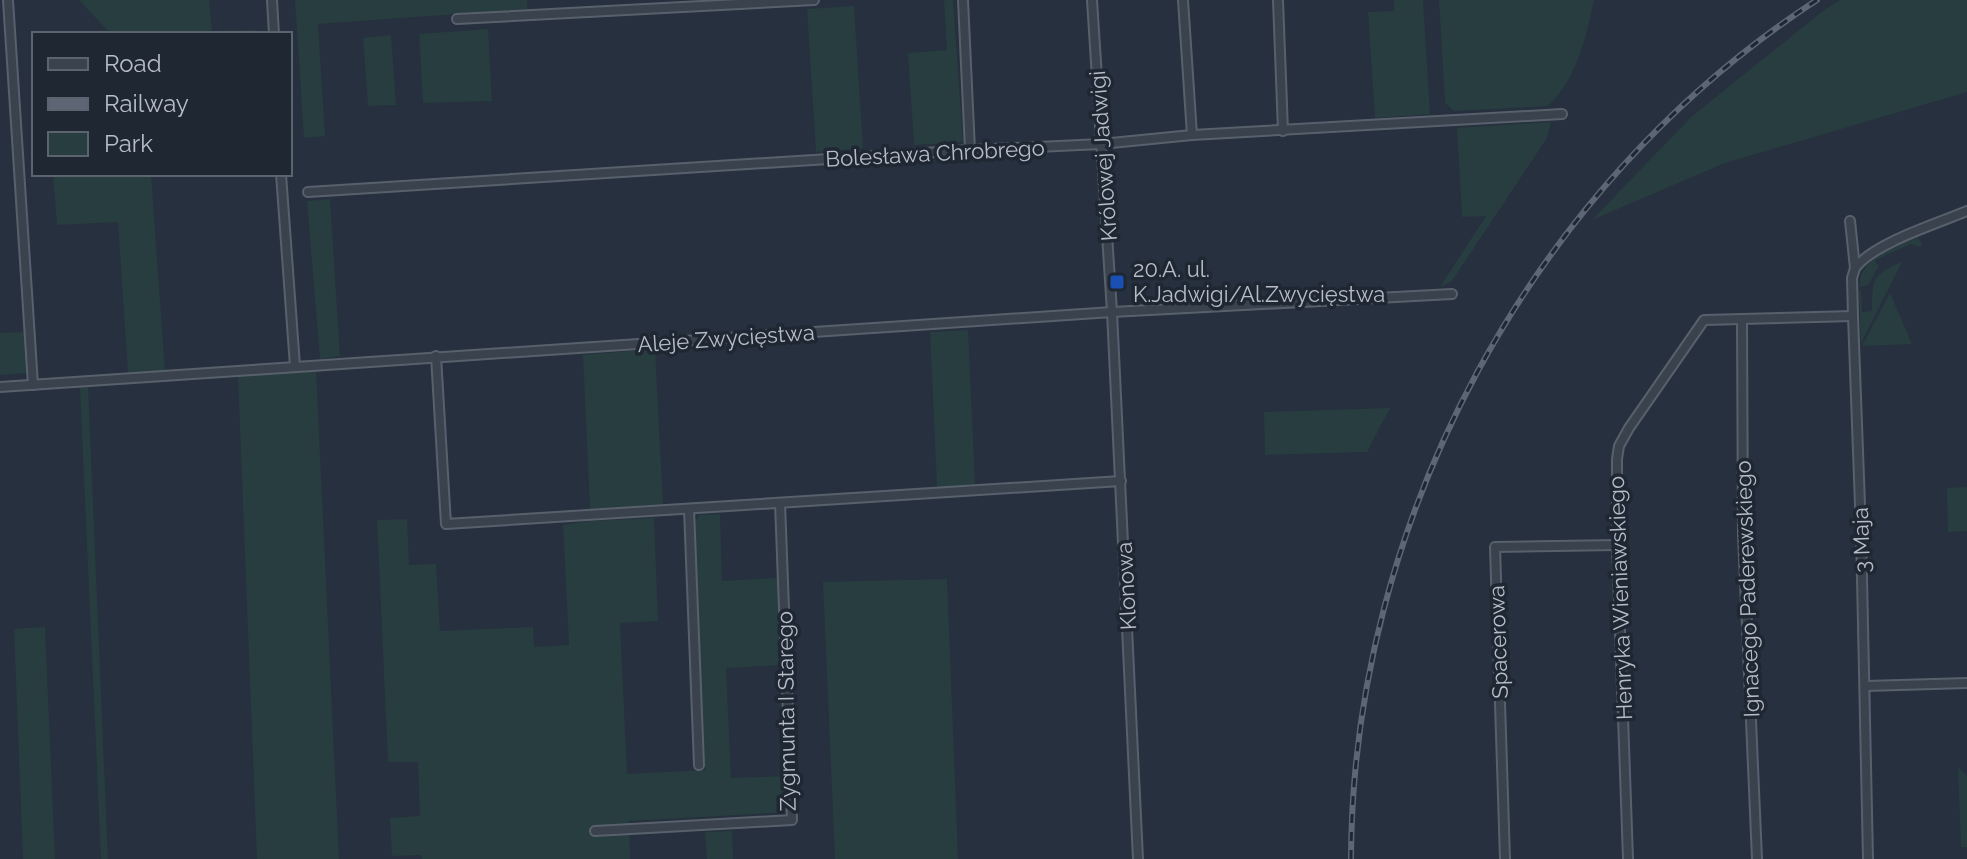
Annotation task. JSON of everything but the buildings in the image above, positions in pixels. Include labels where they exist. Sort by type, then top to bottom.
[{"type":"street","points":[[8,0],[33,385]]},
{"type":"street","points":[[272,0],[274,32]]},
{"type":"street","points":[[457,19],[814,0]]},
{"type":"street","points":[[963,0],[970,150]]},
{"type":"street","name":"Królowej Jadwigi","points":[[1092,0],[1112,312]]},
{"type":"street","points":[[1183,0],[1192,135]]},
{"type":"street","points":[[1278,0],[1283,131]]},
{"type":"street","name":"Bolesława Chrobrego","points":[[308,192],[1562,114]]},
{"type":"street","points":[[281,176],[295,366]]},
{"type":"street","points":[[1855,268],[1876,249],[1967,211]]},
{"type":"street","name":"3 Maja","points":[[1850,221],[1855,268],[1852,278],[1866,686],[1868,859]]},
{"type":"street","name":"Aleje Zwycięstwa","points":[[0,387],[1112,312],[1452,294]]},
{"type":"street","name":"Klonowa","points":[[1112,312],[1138,859]]},
{"type":"street","name":"Henryka Wieniawskiego","points":[[1628,859],[1617,545],[1619,446],[1704,320],[1853,316]]},
{"type":"street","name":"Ignacego Paderewskiego","points":[[1742,319],[1743,535],[1757,859]]},
{"type":"street","points":[[436,356],[446,524],[1121,481]]},
{"type":"street","name":"Zygmunta I Starego","points":[[595,831],[792,820],[780,503]]},
{"type":"street","points":[[689,509],[699,765]]},
{"type":"street","name":"Spacerowa","points":[[1505,859],[1495,547],[1617,545]]},
{"type":"street","points":[[1866,686],[1967,683]]},
{"type":"green space","points":[[79,0],[209,0],[212,31],[257,30],[257,32],[109,32]]},
{"type":"green space","points":[[295,0],[527,0],[527,9],[318,24],[325,136],[304,138]]},
{"type":"green space","points":[[944,0],[953,0],[963,142],[914,145],[908,53],[947,50]]},
{"type":"green space","points":[[1394,0],[1423,0],[1430,114],[1375,118],[1368,12],[1394,11]]},
{"type":"green space","points":[[1439,0],[1594,0],[1584,43],[1573,70],[1548,106],[1454,111],[1445,103]]},
{"type":"green space","points":[[1840,0],[1967,0],[1967,92],[1725,163],[1592,220],[1691,117]]},
{"type":"green space","points":[[854,6],[863,148],[816,152],[807,9]]},
{"type":"green space","points":[[488,29],[492,101],[423,103],[419,34]]},
{"type":"green space","points":[[391,35],[396,105],[368,106],[363,38]]},
{"type":"green space","points":[[1551,122],[1547,138],[1452,281],[1440,287],[1486,216],[1462,217],[1457,128]]},
{"type":"green space","points":[[53,176],[151,176],[165,371],[128,373],[118,222],[57,225]]},
{"type":"green space","points":[[330,199],[340,356],[320,359],[307,201]]},
{"type":"green space","points":[[1918,238],[1922,243],[1920,247],[1911,244],[1875,260],[1877,265],[1880,264],[1868,285],[1860,287],[1861,277],[1871,261],[1889,249]]},
{"type":"green space","points":[[1902,262],[1861,343],[1859,290],[1862,312],[1872,311],[1872,292],[1879,275]]},
{"type":"green space","points":[[1890,293],[1912,344],[1862,346]]},
{"type":"green space","points":[[968,330],[975,485],[937,487],[930,332]]},
{"type":"green space","points":[[25,332],[28,373],[0,375],[0,333]]},
{"type":"green space","points":[[655,349],[663,504],[590,510],[583,355]]},
{"type":"green space","points":[[316,370],[339,859],[257,859],[238,376]]},
{"type":"green space","points":[[88,386],[108,859],[101,859],[80,387]]},
{"type":"green space","points":[[1390,408],[1367,452],[1265,455],[1264,412]]},
{"type":"green space","points":[[1967,487],[1967,531],[1948,532],[1947,488]]},
{"type":"green space","points":[[720,514],[722,581],[777,578],[781,665],[726,668],[731,778],[787,776],[789,812],[629,821],[630,859],[422,859],[421,855],[392,856],[390,818],[420,816],[418,762],[388,762],[377,520],[407,519],[409,565],[436,564],[440,631],[533,627],[534,647],[569,645],[563,525],[654,518],[658,621],[620,623],[627,774],[705,770],[693,525],[699,515]]},
{"type":"green space","points":[[947,579],[958,859],[835,859],[823,582]]},
{"type":"green space","points":[[45,627],[55,859],[23,859],[14,629]]},
{"type":"green space","points":[[1958,767],[1967,776],[1967,847],[1961,847]]},
{"type":"green space","points":[[732,831],[733,859],[707,859],[705,832]]},
{"type":"railway","points":[[1351,859],[1360,732],[1384,608],[1424,487],[1478,372],[1545,264],[1624,165],[1715,76],[1817,0]]},
{"type":"place","name":"20.A. ul. K.Jadwigi/Al.Zwycięstwa","points":[[1117,282]]}]
